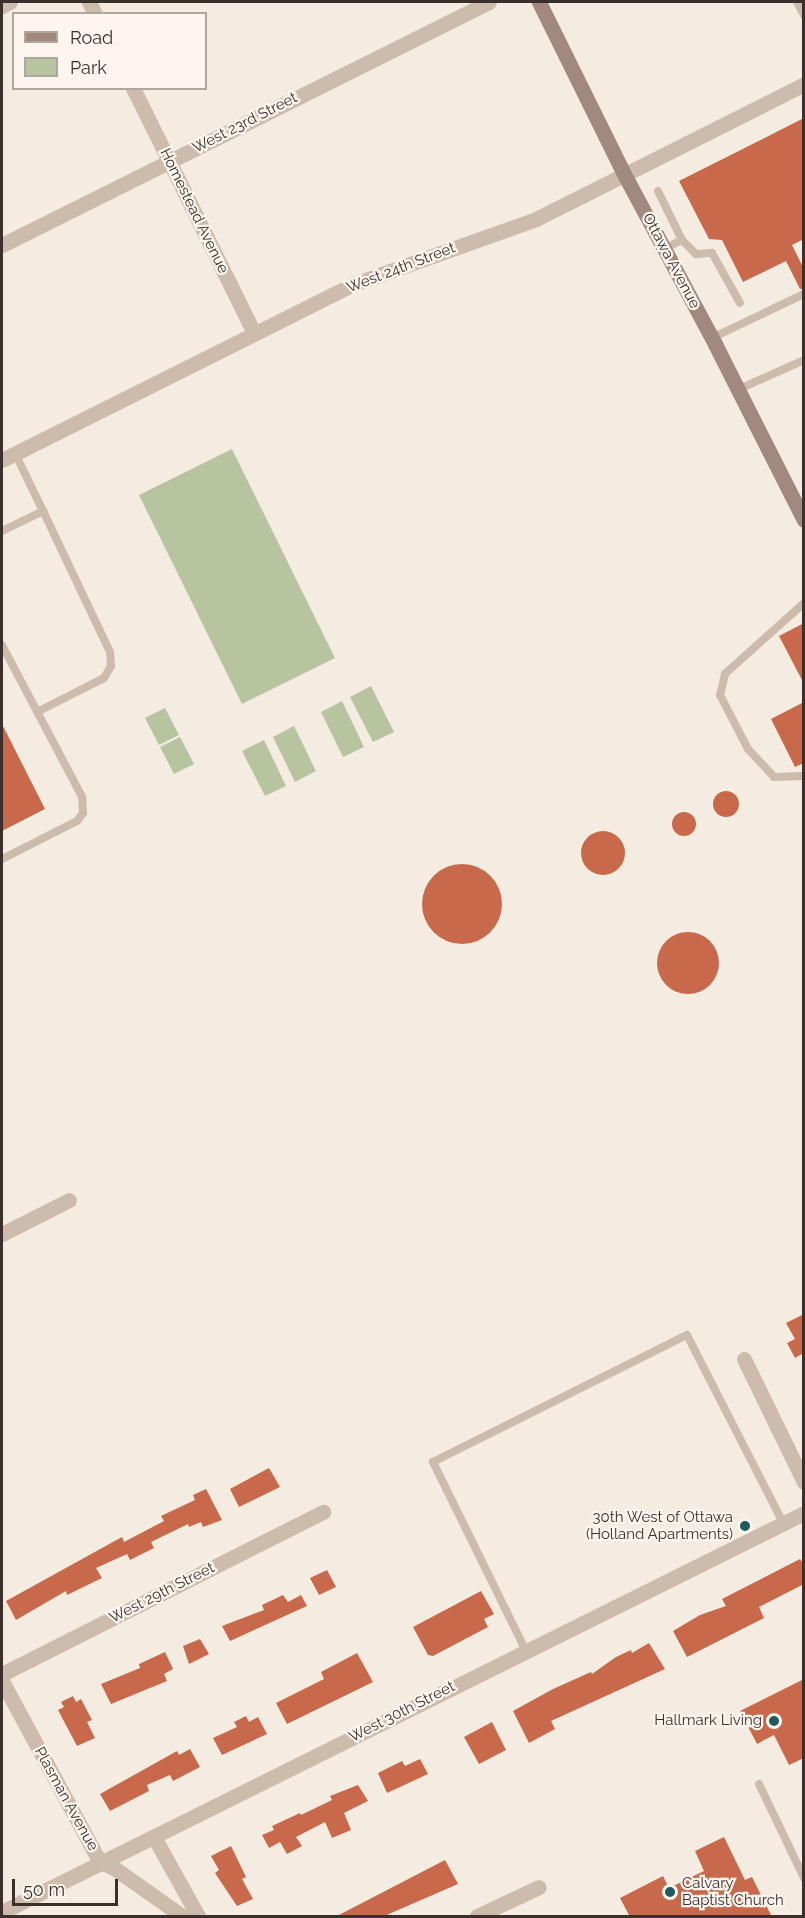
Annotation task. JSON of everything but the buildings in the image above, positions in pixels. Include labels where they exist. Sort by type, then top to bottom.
[{"type":"street","points":[[2,6],[10,2]]},
{"type":"street","name":"West 23rd Street","points":[[2,245],[489,2]]},
{"type":"street","name":"Ottawa Avenue","points":[[539,2],[624,174],[712,338],[804,520]]},
{"type":"street","name":"West 24th Street","points":[[8,457],[254,333],[382,272],[537,219],[804,84]]},
{"type":"street","name":"Homestead Avenue","points":[[134,90],[254,333]]},
{"type":"street","points":[[2,1234],[69,1200]]},
{"type":"street","points":[[744,1359],[804,1482]]},
{"type":"street","name":"West 29th Street","points":[[2,1674],[323,1512]]},
{"type":"street","name":"West 30th Street","points":[[2,1912],[804,1513]]},
{"type":"street","name":"Plasman Avenue","points":[[2,1681],[100,1862],[114,1868],[182,1917]]},
{"type":"street","points":[[154,1837],[198,1917]]},
{"type":"street","points":[[477,1917],[539,1887]]},
{"type":"lane","points":[[797,2],[804,15]]},
{"type":"lane","points":[[658,191],[682,240],[696,254],[712,253],[715,255],[740,303]]},
{"type":"lane","points":[[664,249],[682,240]]},
{"type":"lane","points":[[712,338],[804,294]]},
{"type":"lane","points":[[737,390],[804,360]]},
{"type":"lane","points":[[8,457],[43,511],[110,652],[111,666],[104,678],[37,712]]},
{"type":"lane","points":[[2,531],[43,511]]},
{"type":"lane","points":[[804,603],[725,674],[720,694],[748,749],[774,777],[804,776]]},
{"type":"lane","points":[[2,645],[82,797],[83,813],[76,821],[2,859]]},
{"type":"lane","points":[[526,1651],[433,1462],[676,1340],[687,1335],[783,1523]]},
{"type":"lane","points":[[759,1784],[804,1878]]},
{"type":"green space","points":[[232,449],[335,658],[242,704],[139,495]]},
{"type":"green space","points":[[371,686],[394,732],[373,742],[350,697]]},
{"type":"green space","points":[[342,701],[364,747],[343,757],[321,712]]},
{"type":"green space","points":[[165,708],[179,735],[159,745],[145,718]]},
{"type":"green space","points":[[294,726],[316,771],[295,782],[273,737]]},
{"type":"green space","points":[[180,737],[194,764],[174,774],[160,747]]},
{"type":"green space","points":[[264,740],[286,786],[265,796],[242,751]]},
{"type":"place","name":"30th West of Ottawa (Holland Apartments)","points":[[745,1526]]},
{"type":"place","name":"Hallmark Living","points":[[774,1721]]},
{"type":"place","name":"Calvary Baptist Church","points":[[670,1892]]}]
